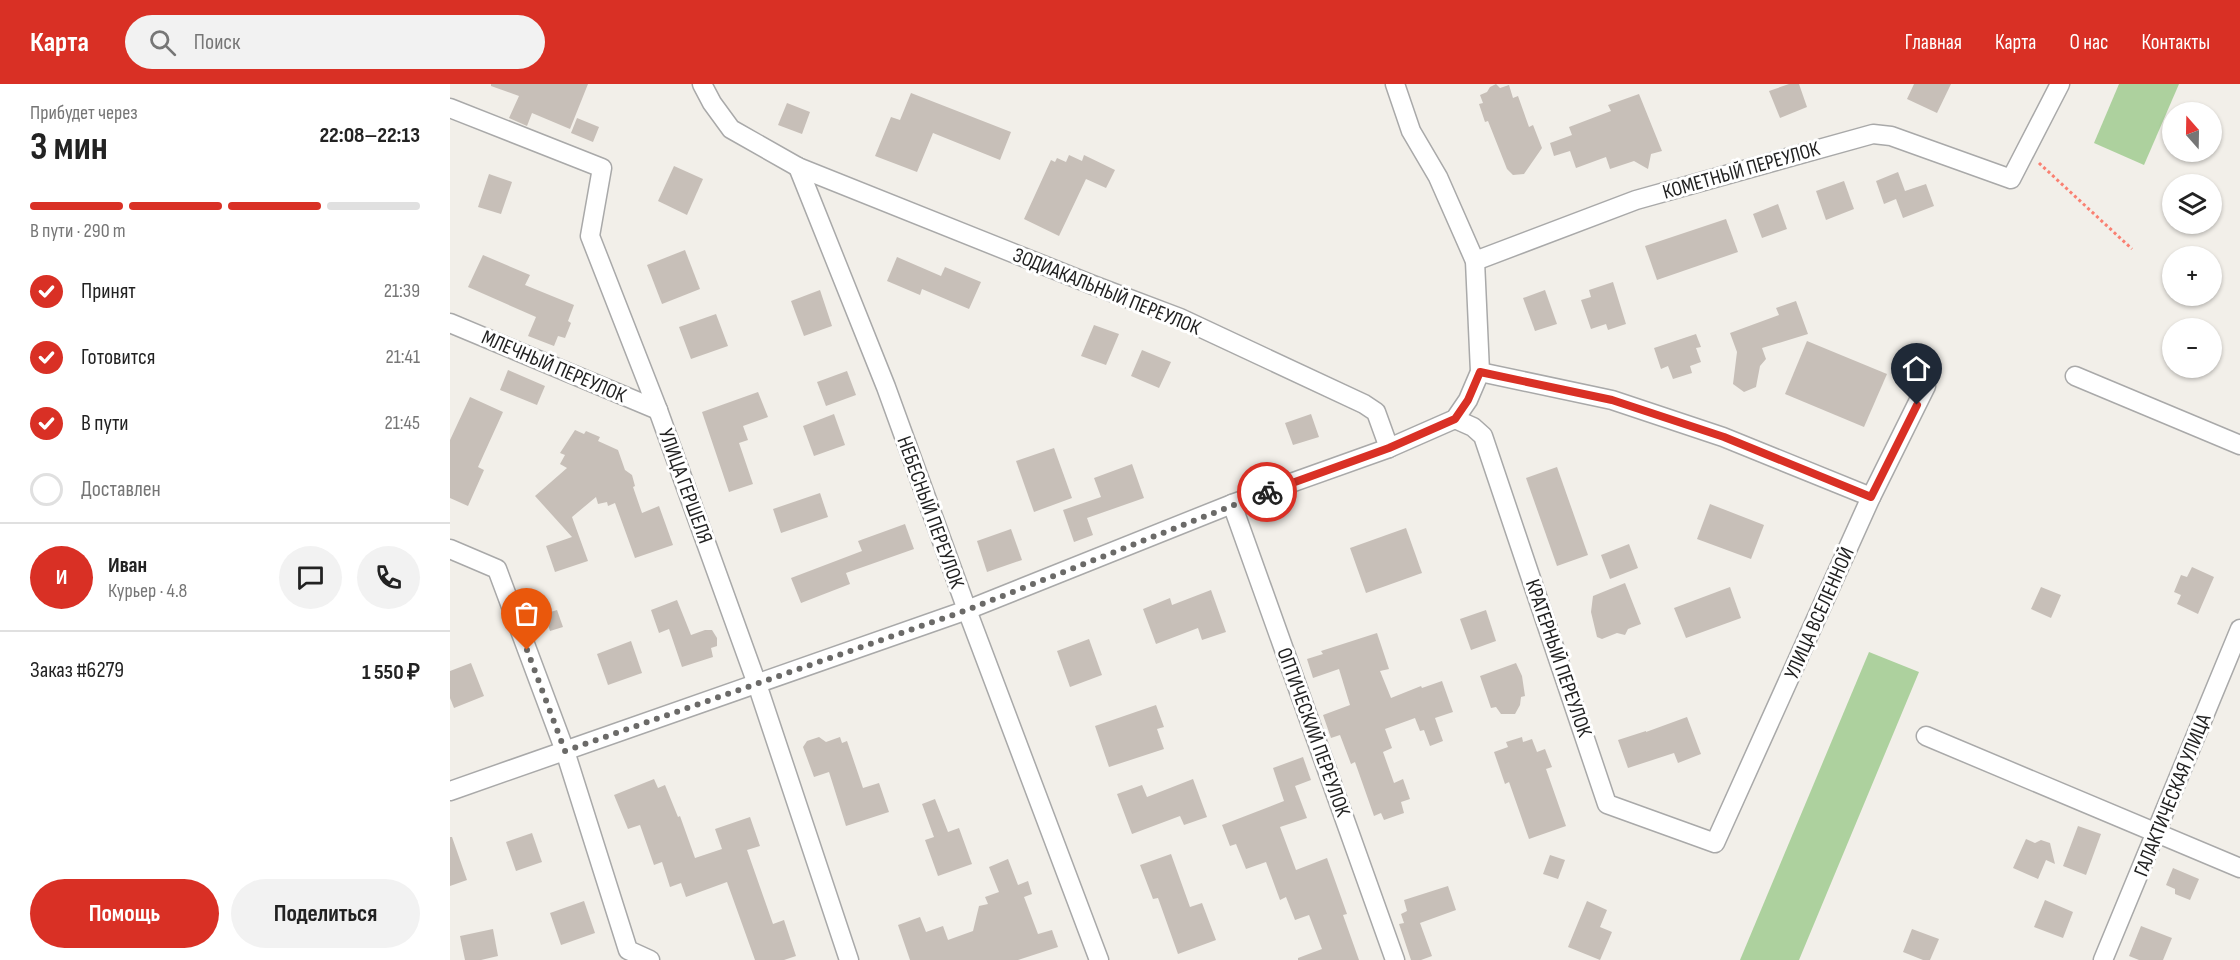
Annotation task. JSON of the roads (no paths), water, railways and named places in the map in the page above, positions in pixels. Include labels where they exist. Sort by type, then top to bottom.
[{"type":"street","name":"ЗОДИАКАЛЬНЫЙ ПЕРЕУЛОК","points":[[702,84],[712,103],[731,129],[798,167],[1180,318],[1364,404],[1376,412],[1389,448]]},
{"type":"street","points":[[450,792],[967,610],[1232,504],[1389,448],[1455,419],[1468,400],[1480,372],[1475,261],[1438,177],[1411,131],[1395,84]]},
{"type":"street","name":"КОМЕТНЫЙ ПЕРЕУЛОК","points":[[1475,261],[1636,200],[1873,134],[1891,136],[2011,179],[2060,84]]},
{"type":"street","name":"УЛИЦА ГЕРШЕЛЯ","points":[[450,108],[602,168],[590,236],[658,410],[757,684],[849,960]]},
{"type":"street","name":"НЕБЕСНЫЙ ПЕРЕУЛОК","points":[[798,167],[886,387],[1099,960]]},
{"type":"street","name":"МЛЕЧНЫЙ ПЕРЕУЛОК","points":[[450,323],[658,410]]},
{"type":"street","points":[[1480,372],[1612,400],[1724,437],[1871,497]]},
{"type":"street","points":[[2075,376],[2240,445]]},
{"type":"street","name":"УЛИЦА ВСЕЛЕННОЙ","points":[[1715,843],[1871,497],[1926,386]]},
{"type":"street","name":"КРАТЕРНЫЙ ПЕРЕУЛОК","points":[[1455,419],[1473,427],[1483,436],[1607,804],[1715,843]]},
{"type":"street","name":"ОПТИЧЕСКИЙ ПЕРЕУЛОК","points":[[1232,504],[1395,960]]},
{"type":"street","points":[[450,549],[496,569],[565,751],[628,950],[650,960]]},
{"type":"street","name":"ГАЛАКТИЧЕСКАЯ УЛИЦА","points":[[2103,960],[2240,629]]},
{"type":"street","points":[[1926,736],[2240,868]]}]
